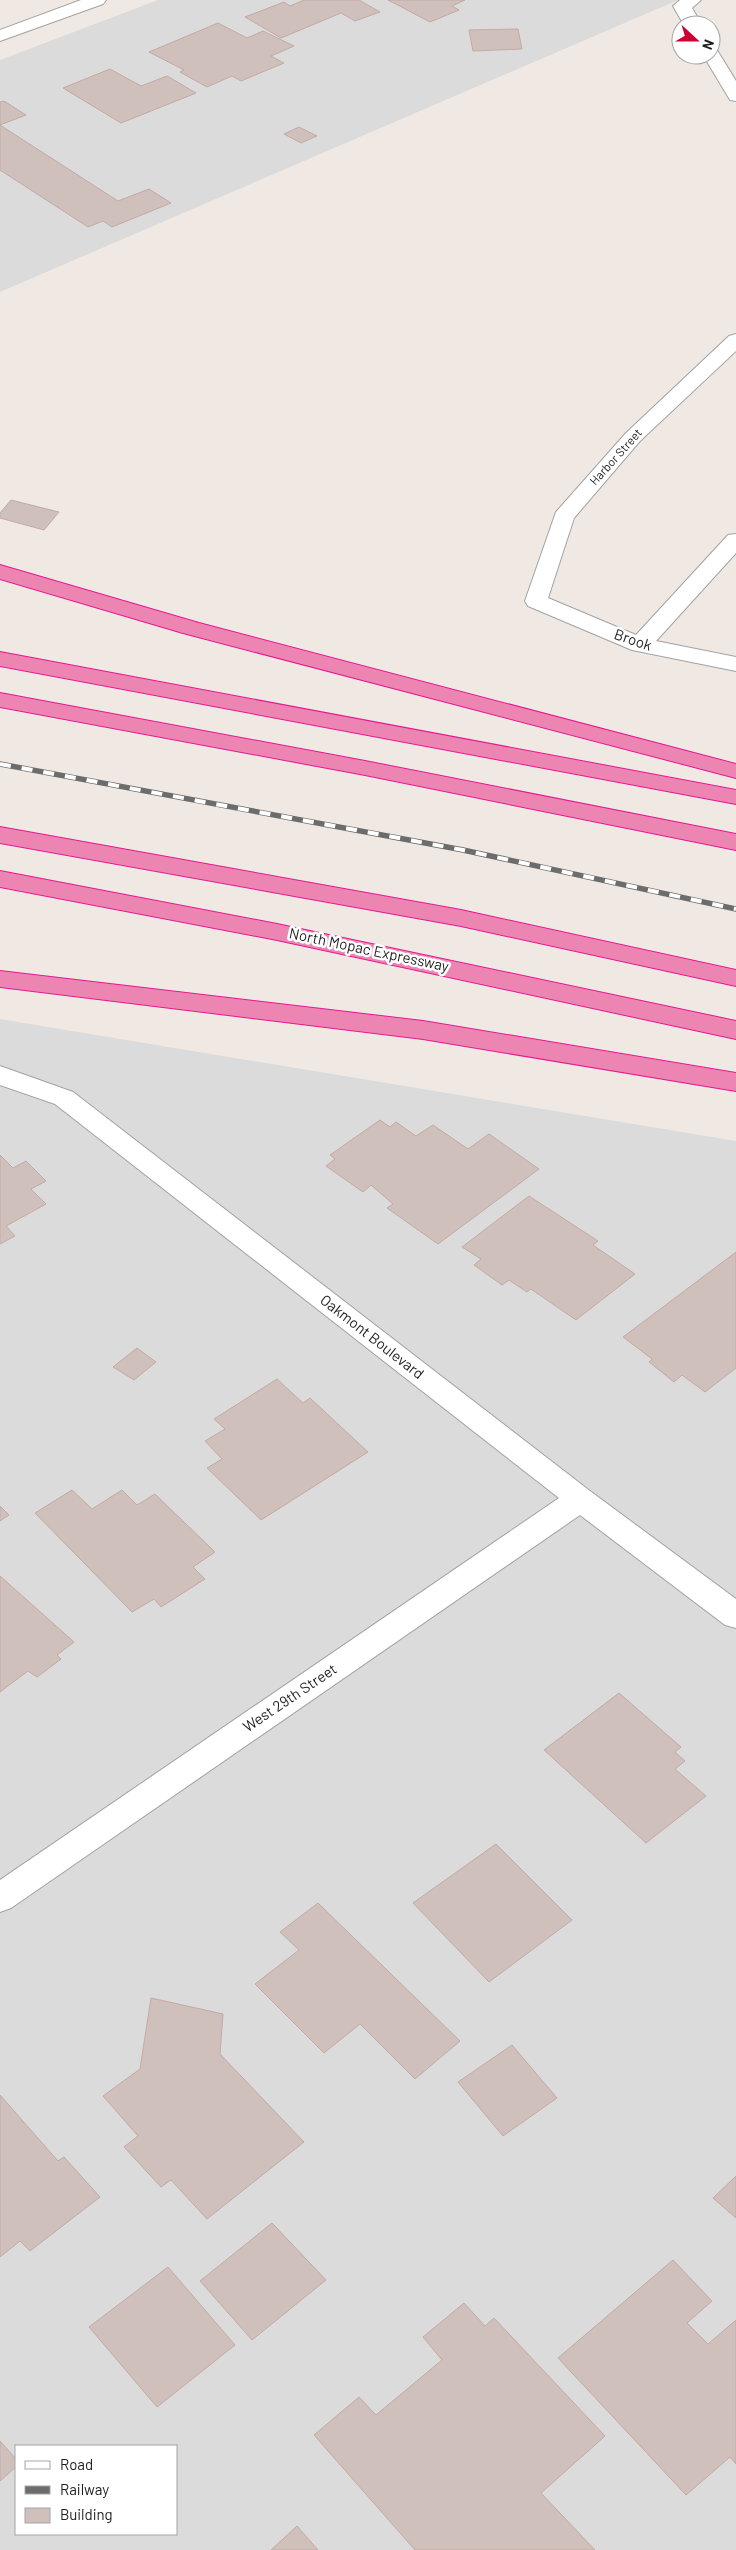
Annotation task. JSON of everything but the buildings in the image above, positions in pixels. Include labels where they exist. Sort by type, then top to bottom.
[{"type":"highway","points":[[0,572],[191,628],[683,755],[736,771]]},
{"type":"highway","points":[[0,659],[736,797]]},
{"type":"highway","points":[[0,700],[365,768],[736,842]]},
{"type":"highway","points":[[0,835],[461,918],[736,978]]},
{"type":"highway","name":"North Mopac Expressway","points":[[0,879],[178,911],[736,1030]]},
{"type":"highway","points":[[0,979],[423,1030],[736,1082]]},
{"type":"street","points":[[0,36],[97,0]]},
{"type":"street","points":[[687,15],[682,6],[692,0]]},
{"type":"street","points":[[718,65],[736,96]]},
{"type":"street","name":"Harbor Street","points":[[536,601],[564,517],[633,437],[736,340]]},
{"type":"street","points":[[640,645],[736,540]]},
{"type":"street","name":"Brook","points":[[536,601],[640,645],[736,664]]},
{"type":"street","name":"Oakmont Boulevard","points":[[0,1075],[64,1098],[580,1499],[736,1616]]},
{"type":"street","name":"West 29th Street","points":[[0,1898],[580,1499]]},
{"type":"shaded area","points":[[158,0],[678,0],[0,292],[0,60]]},
{"type":"shaded area","points":[[0,1019],[736,1141],[736,2550],[0,2550]]},
{"type":"railway","points":[[0,764],[463,850],[736,909]]}]
